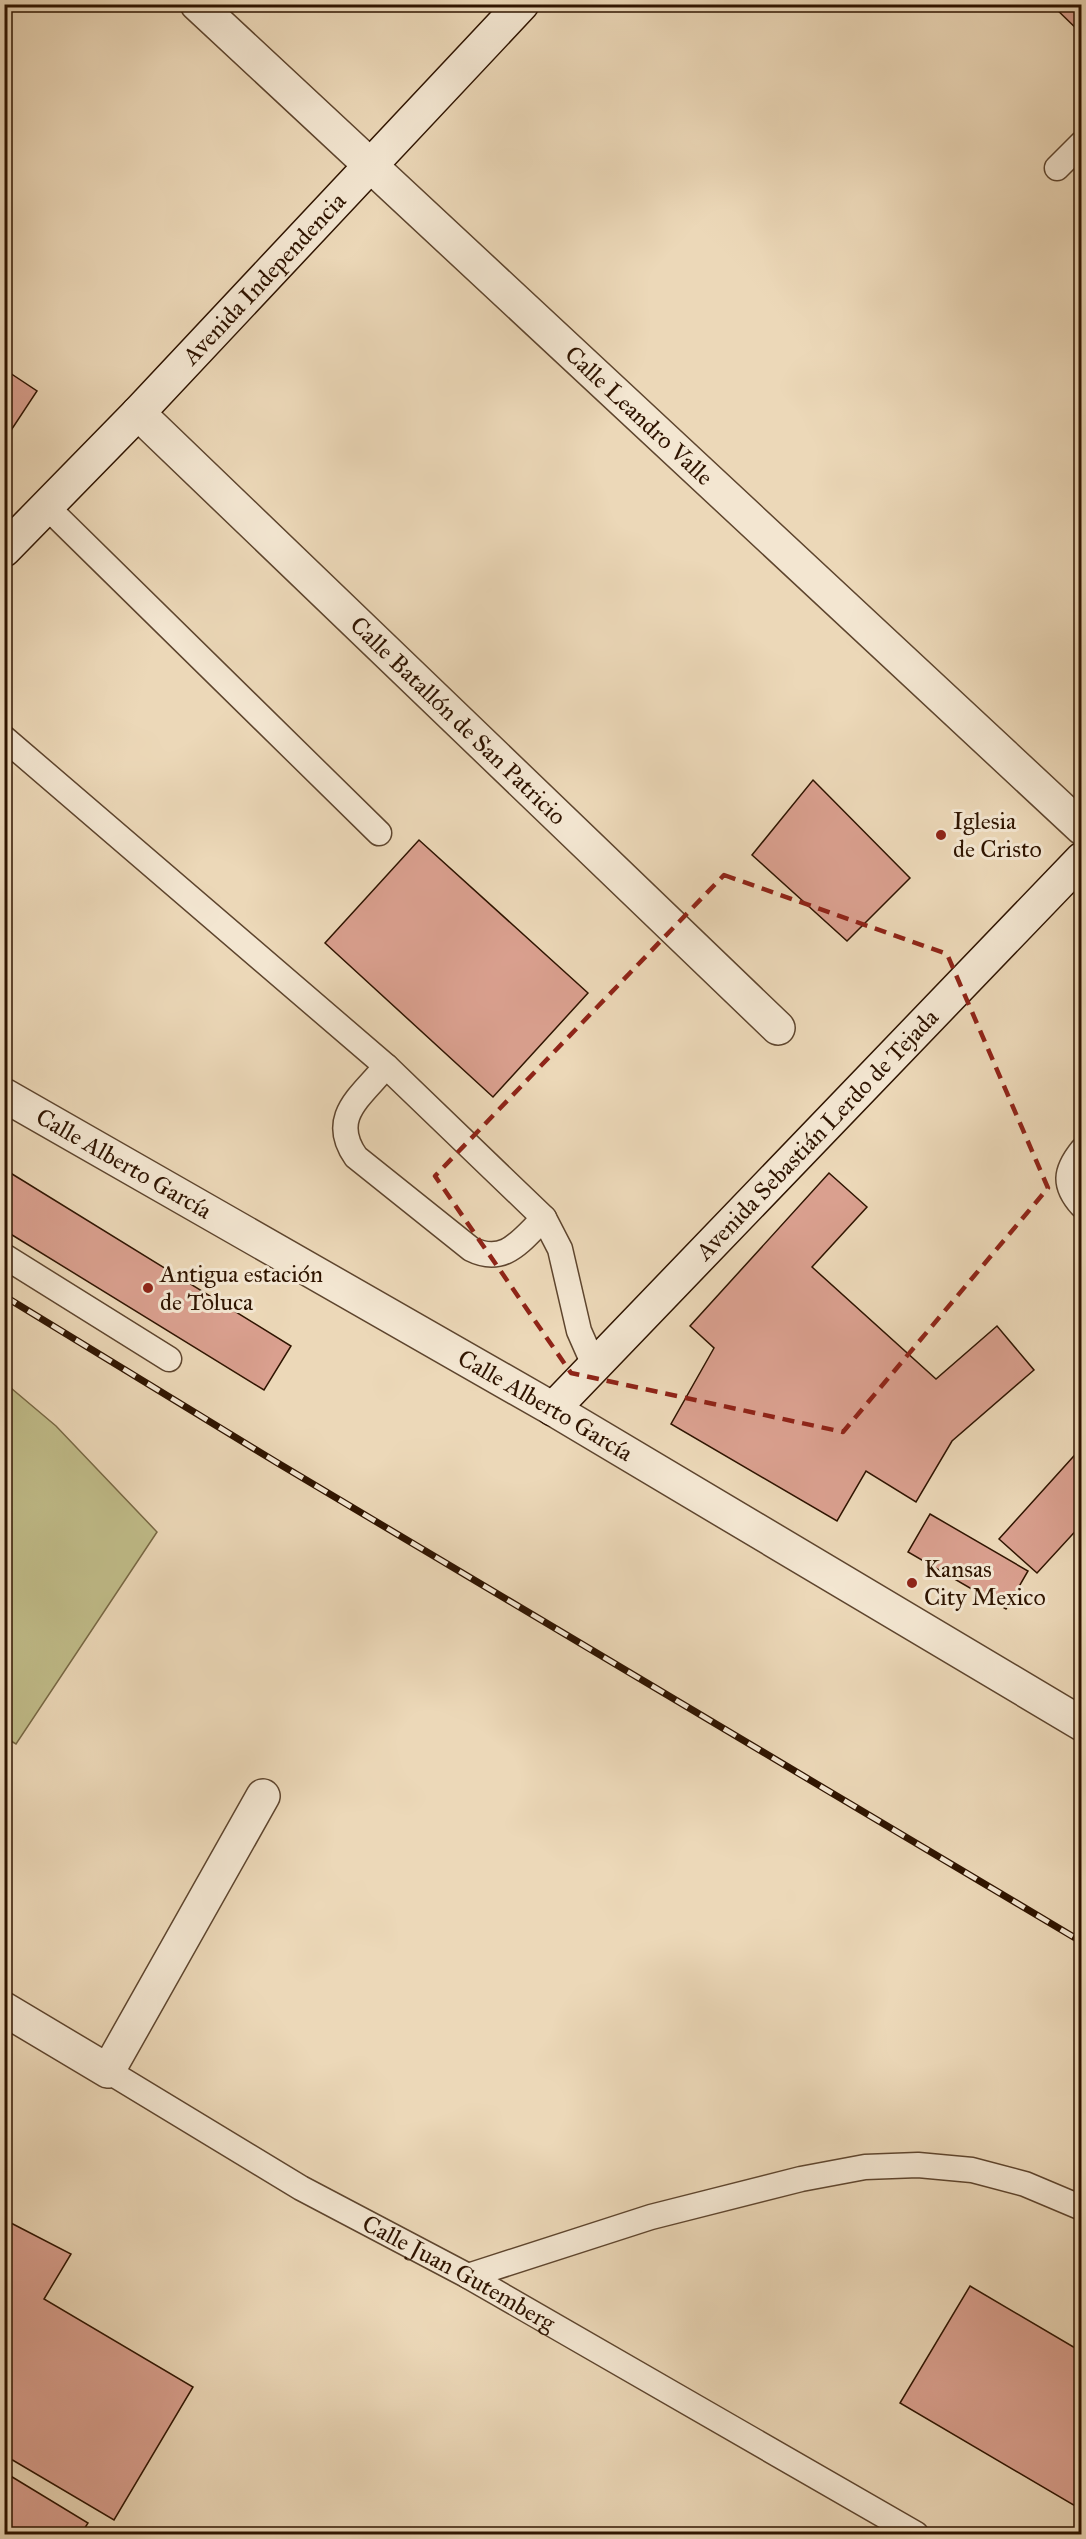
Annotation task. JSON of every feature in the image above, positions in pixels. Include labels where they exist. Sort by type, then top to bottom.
[{"type":"street","name":"Calle Leandro Valle","points":[[197,4],[1082,828]]},
{"type":"street","name":"Avenida Independencia","points":[[4,550],[138,413],[522,4]]},
{"type":"street","name":"Calle Batallón de San Patricio","points":[[138,413],[778,1028]]},
{"type":"street","name":"Avenida Sebastián Lerdo de Tejada","points":[[553,1409],[1082,859]]},
{"type":"street","name":"Calle Alberto García","points":[[4,1095],[553,1409],[1082,1724]]},
{"type":"street","points":[[108,2071],[263,1796]]},
{"type":"street","name":"Calle Juan Gutemberg","points":[[4,2009],[108,2071]]},
{"type":"lane","points":[[1057,168],[1082,143]]},
{"type":"lane","points":[[47,507],[379,833]]},
{"type":"lane","points":[[4,738],[386,1066],[544,1218],[560,1249],[579,1331],[594,1365]]},
{"type":"lane","points":[[386,1066],[346,1114],[343,1128],[347,1145],[356,1157],[471,1249],[483,1255],[495,1256],[506,1252],[544,1218]]},
{"type":"lane","points":[[1082,1150],[1070,1164],[1068,1180],[1070,1192],[1082,1206]]},
{"type":"lane","points":[[4,1256],[169,1359]]},
{"type":"lane","name":"Calle Juan Gutemberg","points":[[108,2071],[301,2188],[468,2276],[916,2535]]},
{"type":"lane","points":[[468,2276],[651,2217],[801,2179],[865,2167],[918,2165],[972,2170],[1025,2184],[1082,2208]]},
{"type":"highlighted area","points":[[724,875],[947,954],[1048,1188],[843,1432],[571,1373],[435,1176]]},
{"type":"shaded area","points":[[5,1383],[56,1426],[157,1532],[16,1744],[4,1737]]},
{"type":"building","points":[[1051,4],[1082,4],[1082,34]]},
{"type":"building","points":[[4,369],[37,391],[4,441]]},
{"type":"building","points":[[813,780],[910,878],[847,941],[752,855]]},
{"type":"building","points":[[419,840],[588,993],[493,1097],[325,943]]},
{"type":"building","name":"Antigua estación de Toluca","points":[[4,1169],[291,1346],[264,1390],[4,1230]]},
{"type":"building","points":[[829,1173],[867,1207],[812,1267],[936,1379],[997,1326],[1034,1370],[952,1441],[916,1502],[866,1471],[837,1521],[671,1424],[714,1348],[690,1326]]},
{"type":"building","points":[[1082,1447],[1082,1524],[1037,1573],[999,1539]]},
{"type":"building","points":[[930,1514],[1028,1571],[1006,1609],[908,1552]]},
{"type":"building","points":[[9,2222],[71,2254],[44,2299],[193,2387],[114,2520],[4,2455],[4,2227]]},
{"type":"building","points":[[970,2286],[1082,2352],[1082,2510],[900,2403]]},
{"type":"building","points":[[4,2472],[88,2523],[81,2534],[4,2534]]},
{"type":"railway","points":[[4,1296],[276,1462],[1082,1942]]},
{"type":"place","name":"Iglesia de Cristo","points":[[941,835]]},
{"type":"place","name":"Antigua estación de Toluca","points":[[148,1288]]},
{"type":"place","name":"Kansas City Mexico","points":[[912,1583]]}]
